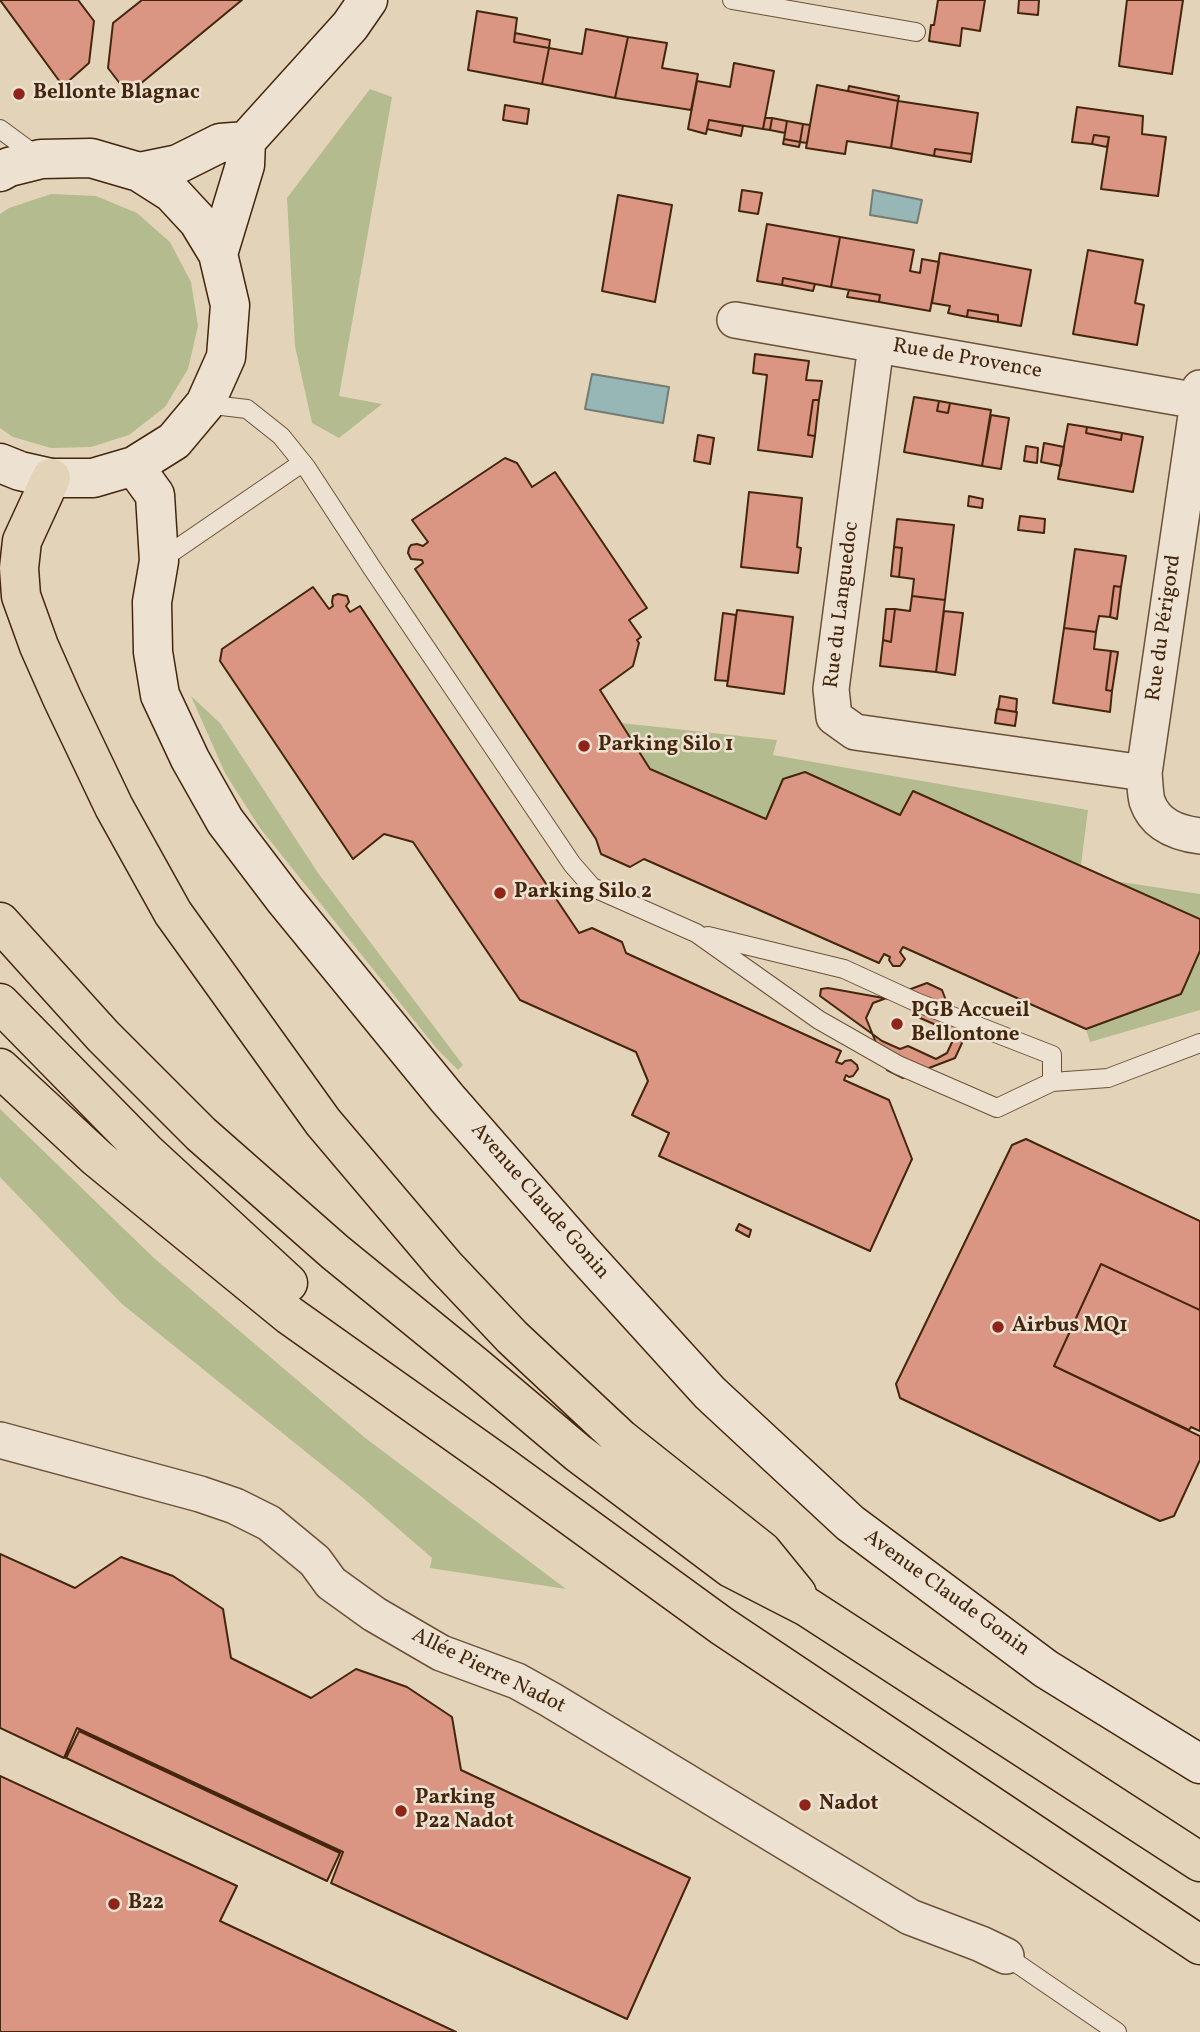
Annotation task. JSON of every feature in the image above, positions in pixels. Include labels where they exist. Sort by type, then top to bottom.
[{"type":"highway","points":[[51,478],[22,541],[19,568],[21,596],[46,663],[114,807],[173,913],[323,1122],[445,1266],[512,1337],[621,1439],[762,1551],[807,1607]]},
{"type":"highway","points":[[0,922],[103,1036],[201,1134],[335,1252],[578,1453],[731,1567],[807,1607],[1200,1862]]},
{"type":"highway","points":[[0,1003],[146,1153],[321,1313],[502,1466]]},
{"type":"highway","points":[[0,1068],[97,1158],[289,1315],[722,1626],[1200,1945]]},
{"type":"main road","points":[[218,254],[244,165],[246,141],[349,26],[368,0]]},
{"type":"main road","points":[[139,172],[178,164],[220,143],[246,141]]},
{"type":"main road","points":[[0,172],[41,159],[91,158],[139,172],[172,193],[198,221],[218,254],[230,305],[226,357],[205,404],[174,441],[134,466],[93,478],[51,478],[0,463]]},
{"type":"main road","name":"Avenue Claude Gonin","points":[[134,466],[155,495],[159,561],[152,602],[153,652],[160,695],[190,760],[233,831],[285,900],[447,1098],[710,1393],[850,1523],[1046,1668],[1200,1764]]},
{"type":"street","name":"Rue de Provence","points":[[735,320],[876,345],[1199,395]]},
{"type":"street","name":"Rue du Languedoc","points":[[876,345],[831,689],[834,717],[855,732],[1144,773]]},
{"type":"street","name":"Rue du Périgord","points":[[1199,395],[1144,773],[1147,802],[1162,824],[1187,835],[1200,836]]},
{"type":"street","name":"Allée Pierre Nadot","points":[[0,1440],[200,1494],[235,1506],[269,1523],[315,1562],[331,1583],[374,1614],[441,1653],[517,1681],[551,1700],[910,1917],[1006,1956]]},
{"type":"lane","points":[[732,0],[916,32]]},
{"type":"lane","points":[[0,128],[41,159]]},
{"type":"lane","points":[[205,404],[247,409],[281,436],[306,467],[572,864],[593,887],[696,933],[844,969],[916,1002],[1052,1055],[1052,1082]]},
{"type":"lane","points":[[159,561],[302,463]]},
{"type":"lane","points":[[696,933],[819,1020],[898,1065],[997,1108],[1052,1082],[1108,1078],[1200,1043]]},
{"type":"lane","points":[[1006,1956],[1117,2032]]},
{"type":"green space","points":[[370,89],[392,97],[339,396],[382,404],[339,438],[312,423],[295,346],[287,198]]},
{"type":"green space","points":[[51,194],[96,196],[137,213],[170,242],[191,282],[198,326],[188,369],[165,407],[129,435],[91,447],[51,448],[13,437],[0,428],[0,214],[9,208]]},
{"type":"green space","points":[[191,696],[220,723],[318,873],[463,1065],[458,1070],[437,1049],[260,828],[225,773]]},
{"type":"green space","points":[[621,723],[777,740],[773,755],[1088,810],[1081,865],[914,791],[900,815],[805,772],[783,779],[766,819],[650,769]]},
{"type":"green space","points":[[1115,881],[1200,894],[1200,919]]},
{"type":"green space","points":[[1200,951],[1200,1010],[1090,1042],[1086,1029],[1181,994]]},
{"type":"green space","points":[[0,1109],[154,1258],[364,1437],[566,1589],[430,1568],[432,1558],[362,1497],[122,1304],[0,1177]]},
{"type":"water","points":[[873,190],[922,200],[917,223],[870,215]]},
{"type":"water","points":[[592,374],[669,387],[663,423],[585,409]]},
{"type":"building","points":[[0,0],[78,0],[94,21],[89,63],[63,86]]},
{"type":"building","points":[[142,0],[242,0],[128,94],[108,68],[113,23]]},
{"type":"building","points":[[938,0],[985,0],[980,31],[962,28],[960,46],[929,41]]},
{"type":"building","points":[[1019,0],[1039,0],[1038,15],[1018,13]]},
{"type":"building","points":[[1127,0],[1183,0],[1172,74],[1119,66]]},
{"type":"building","points":[[477,11],[517,18],[514,42],[549,48],[542,84],[468,70]]},
{"type":"building","points":[[586,29],[628,37],[615,98],[542,84],[549,48],[582,54]]},
{"type":"building","points":[[515,33],[550,40],[549,48],[514,42]]},
{"type":"building","points":[[628,37],[667,43],[662,68],[698,74],[691,110],[615,98]]},
{"type":"building","points":[[734,63],[774,71],[763,129],[709,120],[706,134],[688,129],[697,81],[730,87]]},
{"type":"building","points":[[817,85],[898,101],[891,148],[847,141],[845,154],[806,148]]},
{"type":"building","points":[[849,86],[899,96],[898,101],[848,91]]},
{"type":"building","points":[[898,101],[978,113],[972,154],[935,149],[934,156],[891,148]]},
{"type":"building","points":[[505,105],[529,109],[527,124],[503,120]]},
{"type":"building","points":[[1077,107],[1143,116],[1142,134],[1166,137],[1158,196],[1101,189],[1109,137],[1094,135],[1092,144],[1072,142]]},
{"type":"building","points":[[765,118],[772,118],[770,130],[763,129]]},
{"type":"building","points":[[772,118],[787,121],[785,133],[770,130]]},
{"type":"building","points":[[709,120],[743,126],[741,136],[707,129]]},
{"type":"building","points":[[787,121],[803,124],[800,142],[784,139]]},
{"type":"building","points":[[803,124],[810,125],[807,143],[800,142]]},
{"type":"building","points":[[1094,135],[1109,137],[1107,147],[1092,144]]},
{"type":"building","points":[[784,139],[800,142],[799,147],[783,144]]},
{"type":"building","points":[[935,149],[972,154],[971,162],[934,156]]},
{"type":"building","points":[[742,190],[762,193],[758,214],[739,211]]},
{"type":"building","points":[[618,195],[672,205],[655,302],[602,291]]},
{"type":"building","points":[[767,224],[840,237],[831,287],[783,278],[782,285],[757,281]]},
{"type":"building","points":[[840,237],[914,250],[910,271],[920,273],[922,259],[939,262],[930,311],[879,302],[880,295],[831,287]]},
{"type":"building","points":[[1088,250],[1143,260],[1135,303],[1144,305],[1137,345],[1073,334]]},
{"type":"building","points":[[940,253],[1031,270],[1021,326],[998,322],[998,315],[968,310],[967,317],[948,313],[950,306],[932,303]]},
{"type":"building","points":[[783,278],[815,284],[813,291],[782,285]]},
{"type":"building","points":[[849,290],[880,295],[879,302],[847,297]]},
{"type":"building","points":[[968,310],[998,315],[998,322],[967,317]]},
{"type":"building","points":[[755,354],[809,361],[806,380],[822,381],[819,400],[813,400],[808,435],[815,436],[812,457],[758,450],[767,375],[753,373]]},
{"type":"building","points":[[914,397],[939,401],[937,411],[948,413],[950,403],[991,410],[982,466],[904,452]]},
{"type":"building","points":[[813,400],[819,400],[815,436],[808,435]]},
{"type":"building","points":[[939,401],[950,403],[948,413],[937,411]]},
{"type":"building","points":[[991,415],[1009,418],[1001,469],[982,466]]},
{"type":"building","points":[[1068,424],[1087,427],[1086,433],[1121,440],[1122,433],[1143,437],[1133,492],[1058,479]]},
{"type":"building","points":[[1087,427],[1122,433],[1121,440],[1086,433]]},
{"type":"building","points":[[698,435],[714,438],[710,464],[694,461]]},
{"type":"building","points":[[1044,443],[1064,447],[1061,466],[1041,462]]},
{"type":"building","points":[[1026,446],[1038,448],[1037,463],[1024,461]]},
{"type":"building","name":"Parking Silo 1","points":[[505,458],[517,463],[532,487],[555,472],[647,608],[629,620],[641,637],[637,640],[639,643],[633,666],[600,690],[650,769],[766,819],[783,779],[805,772],[900,815],[913,791],[1200,919],[1200,951],[1181,994],[1086,1029],[903,947],[900,952],[905,959],[900,966],[893,966],[890,957],[884,954],[879,963],[644,859],[630,867],[601,854],[596,839],[415,569],[423,563],[422,560],[411,559],[408,553],[411,545],[423,546],[428,542],[412,520]]},
{"type":"building","points":[[749,492],[802,498],[797,547],[801,548],[798,573],[741,567]]},
{"type":"building","points":[[969,496],[983,499],[982,508],[968,506]]},
{"type":"building","points":[[1020,516],[1045,519],[1044,533],[1018,530]]},
{"type":"building","points":[[897,519],[954,525],[945,600],[912,596],[914,579],[899,577],[902,548],[894,547]]},
{"type":"building","points":[[894,547],[902,548],[899,577],[891,576]]},
{"type":"building","points":[[1075,549],[1126,556],[1121,587],[1114,586],[1110,617],[1099,616],[1096,632],[1064,628]]},
{"type":"building","points":[[1114,586],[1121,587],[1117,619],[1110,617]]},
{"type":"building","name":"Parking Silo 2","points":[[313,587],[329,609],[333,606],[333,596],[338,594],[347,596],[349,602],[346,606],[350,612],[360,606],[579,933],[592,928],[622,942],[626,953],[841,1051],[836,1062],[842,1064],[851,1060],[858,1069],[853,1076],[846,1075],[844,1080],[889,1100],[912,1159],[870,1251],[659,1156],[669,1133],[632,1115],[648,1081],[636,1052],[520,1000],[413,842],[384,834],[353,859],[220,661],[222,649]]},
{"type":"building","points":[[912,596],[945,600],[936,672],[880,666],[883,640],[891,642],[895,609],[910,611]]},
{"type":"building","points":[[886,609],[895,609],[891,642],[883,640]]},
{"type":"building","points":[[737,610],[793,617],[784,694],[727,686]]},
{"type":"building","points":[[944,611],[963,613],[955,675],[936,672]]},
{"type":"building","points":[[723,613],[736,615],[728,681],[715,680]]},
{"type":"building","points":[[1064,628],[1096,632],[1094,649],[1111,651],[1106,690],[1112,691],[1110,712],[1053,703]]},
{"type":"building","points":[[1111,651],[1118,652],[1112,691],[1106,690]]},
{"type":"building","points":[[1000,696],[1017,699],[1016,712],[998,709]]},
{"type":"building","points":[[997,709],[1017,712],[1015,726],[995,723]]},
{"type":"building","points":[[927,983],[942,990],[962,1043],[955,1058],[903,1078],[887,1070],[866,1018],[873,1003]]},
{"type":"building","name":"PGB Accueil Bellontone","points":[[821,989],[900,1001],[917,1009],[920,1018],[950,1031],[953,1040],[947,1053],[936,1059],[908,1046],[900,1049],[882,1041],[820,996]]},
{"type":"building","name":"Airbus MQ1","points":[[1026,1139],[1200,1221],[1200,1310],[1101,1264],[1054,1366],[1200,1436],[1200,1460],[1174,1516],[1160,1521],[900,1398],[896,1384],[1012,1145]]},
{"type":"building","points":[[739,1224],[751,1230],[749,1237],[736,1230]]},
{"type":"building","points":[[1101,1264],[1200,1310],[1200,1431],[1191,1427],[1189,1430],[1054,1366]]},
{"type":"building","name":"Parking P22 Nadot","points":[[0,1554],[75,1588],[121,1557],[173,1576],[223,1609],[231,1658],[311,1698],[356,1669],[407,1687],[452,1717],[461,1770],[690,1878],[627,2019],[331,1883],[343,1852],[77,1728],[64,1758],[0,1728]]},
{"type":"building","points":[[79,1731],[340,1853],[327,1881],[66,1758]]},
{"type":"building","name":"B22","points":[[0,1776],[237,1886],[220,1921],[456,2032],[0,2032]]},
{"type":"place","name":"Bellonte Blagnac","points":[[19,94]]},
{"type":"place","name":"Parking Silo 1","points":[[584,746]]},
{"type":"place","name":"Parking Silo 2","points":[[500,893]]},
{"type":"place","name":"PGB Accueil Bellontone","points":[[897,1024]]},
{"type":"place","name":"Airbus MQ1","points":[[998,1327]]},
{"type":"place","name":"Nadot","points":[[805,1805]]},
{"type":"place","name":"Parking P22 Nadot","points":[[401,1811]]},
{"type":"place","name":"B22","points":[[114,1904]]}]
